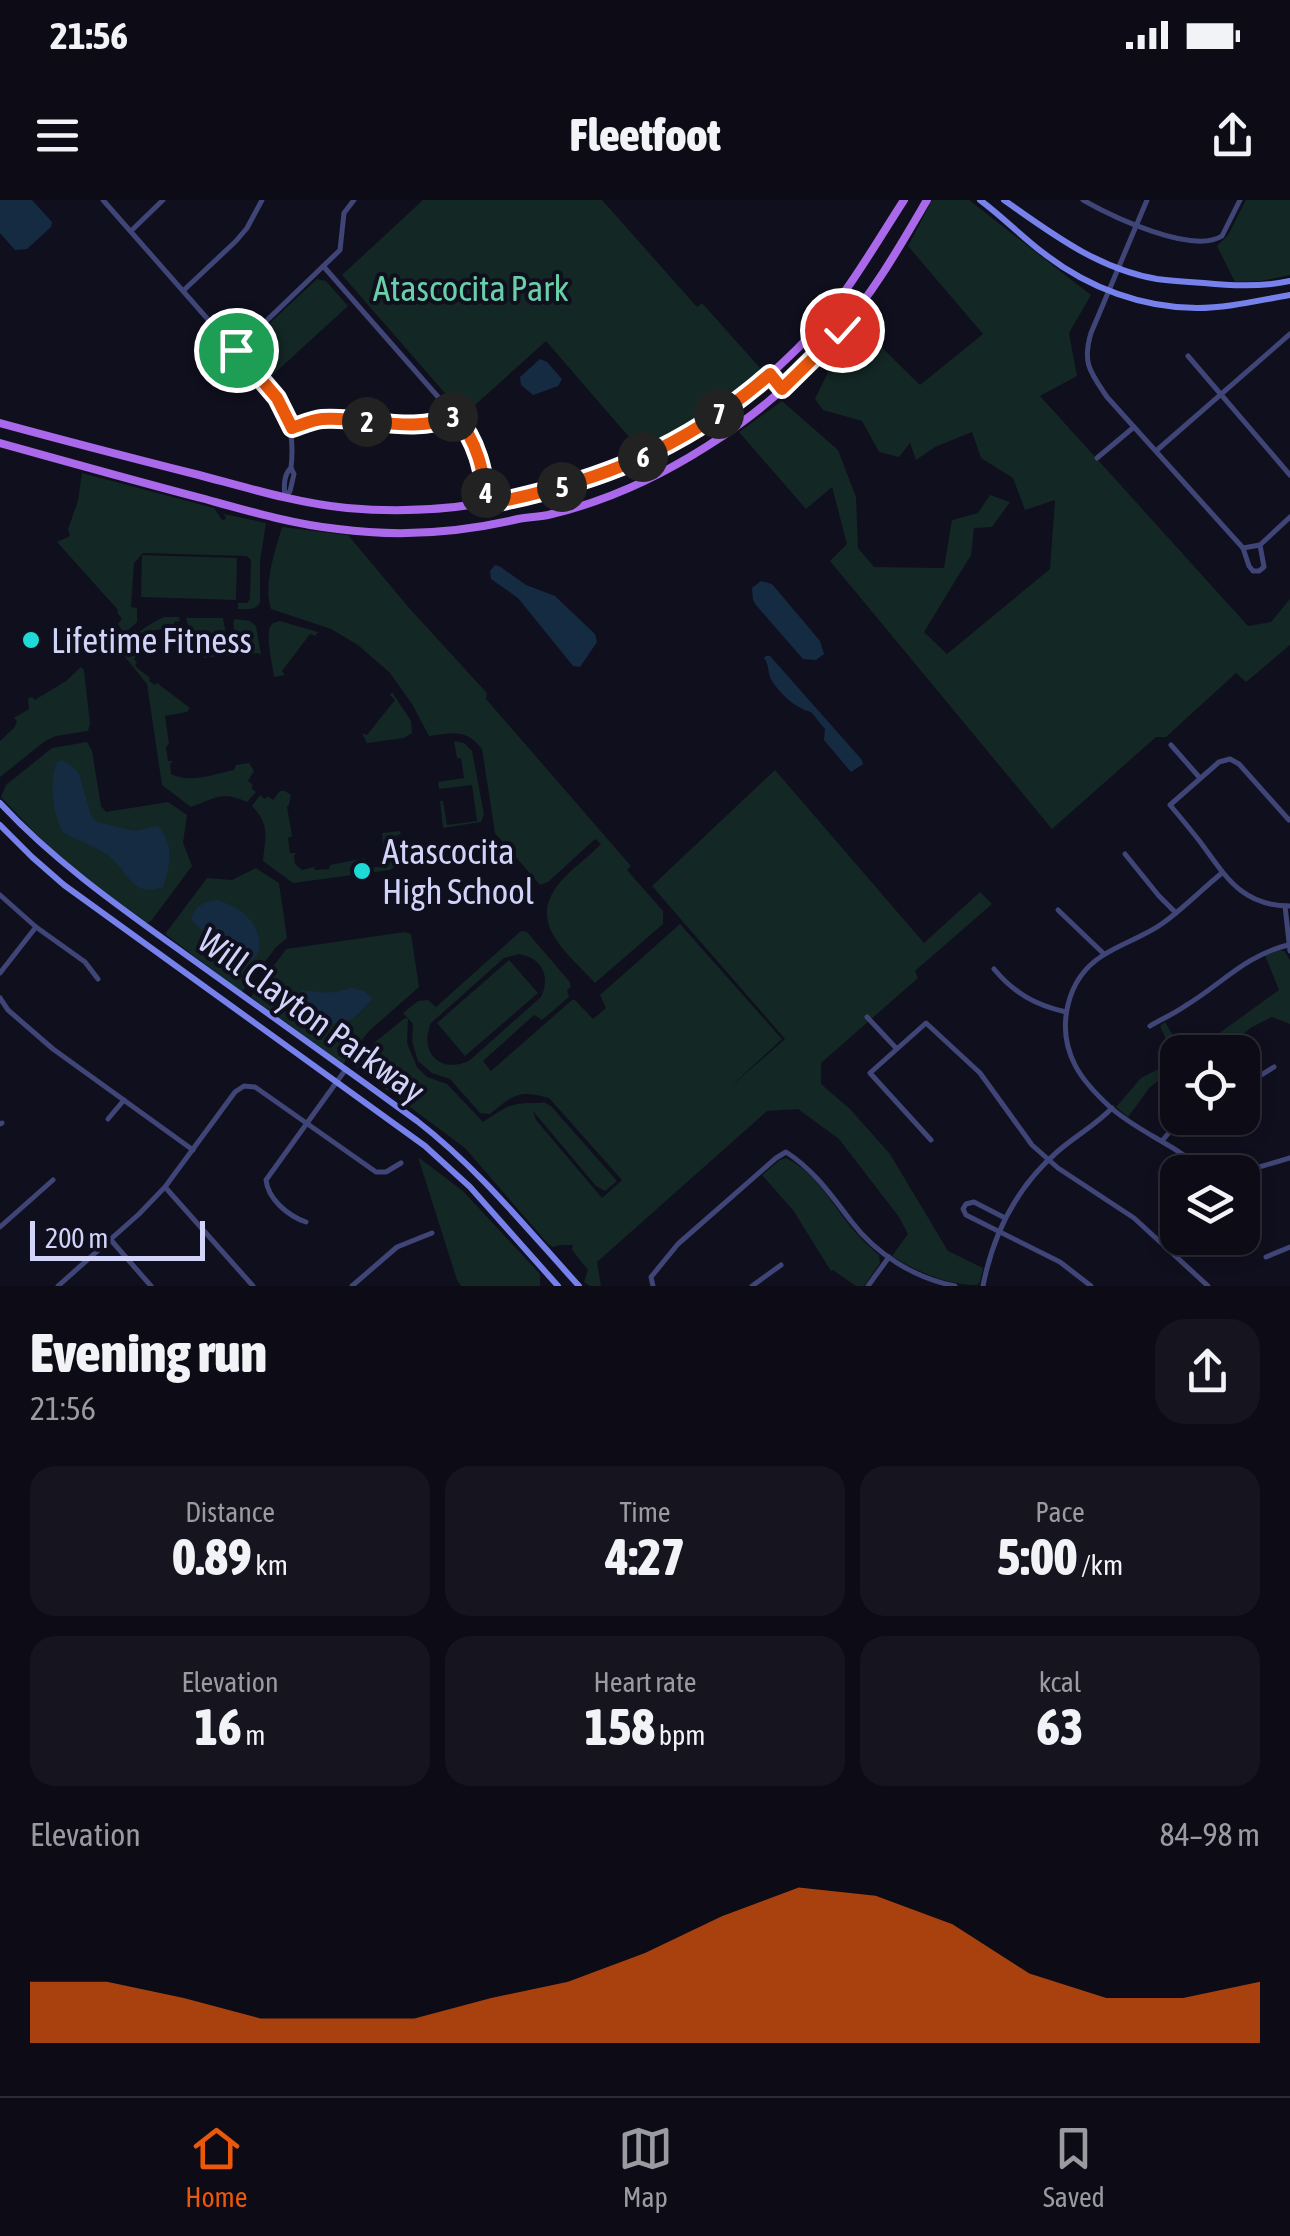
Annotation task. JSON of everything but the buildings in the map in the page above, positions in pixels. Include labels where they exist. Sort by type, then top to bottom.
[{"type":"main road","points":[[0,422],[286,498],[345,508],[428,510],[543,493],[599,476],[657,450],[713,418],[770,374],[810,335],[853,281],[904,200]]},
{"type":"main road","points":[[0,443],[280,518],[343,530],[430,532],[484,528],[548,515],[608,496],[693,455],[782,389],[830,343],[853,314],[878,281],[927,200]]},
{"type":"main road","points":[[980,200],[1046,256],[1110,291],[1162,306],[1201,308],[1290,295]]},
{"type":"main road","points":[[1004,200],[1070,246],[1119,268],[1156,278],[1222,285],[1290,280]]},
{"type":"main road","points":[[770,374],[782,389]]},
{"type":"main road","points":[[25,450],[32,432]]},
{"type":"main road","points":[[657,450],[665,470]]},
{"type":"main road","points":[[170,490],[176,469]]},
{"type":"main road","points":[[543,493],[548,515]]},
{"type":"main road","points":[[280,518],[286,498]]},
{"type":"main road","points":[[428,510],[430,532]]},
{"type":"main road","name":"Will Clayton Parkway","points":[[0,803],[67,867],[417,1121],[465,1161],[579,1286]]},
{"type":"main road","name":"Will Clayton Parkway","points":[[0,825],[64,885],[446,1163],[558,1286]]},
{"type":"main road","points":[[238,1010],[246,998]]},
{"type":"street","points":[[102,200],[277,398],[292,428],[286,498]]},
{"type":"street","points":[[131,231],[163,200]]},
{"type":"street","points":[[184,290],[248,228],[262,200]]},
{"type":"street","points":[[236,350],[340,250],[344,213],[354,200]]},
{"type":"street","points":[[1083,200],[1136,226],[1206,241],[1222,236],[1240,200]]},
{"type":"street","points":[[1147,200],[1091,333],[1086,359],[1089,370],[1102,390],[1243,548],[1248,566],[1259,572],[1264,567],[1256,546]]},
{"type":"street","points":[[324,267],[472,440],[482,464],[488,504]]},
{"type":"street","points":[[1156,452],[1290,334]]},
{"type":"street","points":[[1188,356],[1290,474]]},
{"type":"street","points":[[292,428],[319,419],[418,425],[440,423],[455,416]]},
{"type":"street","points":[[1097,458],[1134,426]]},
{"type":"street","points":[[1243,548],[1256,546],[1290,517]]},
{"type":"street","points":[[1170,745],[1200,778]]},
{"type":"street","points":[[1150,1026],[1186,1006],[1239,966],[1269,950],[1289,948],[1287,906],[1250,897],[1231,883],[1170,805],[1218,762],[1230,759],[1289,820]]},
{"type":"street","points":[[1125,854],[1176,912]]},
{"type":"street","points":[[1184,1155],[1112,1108],[1076,1068],[1065,1033],[1066,1012],[1077,983],[1092,963],[1153,930],[1222,873]]},
{"type":"street","points":[[0,896],[85,962],[98,979]]},
{"type":"street","points":[[1058,910],[1104,954]]},
{"type":"street","points":[[0,973],[36,927]]},
{"type":"street","points":[[994,968],[1024,997],[1066,1012]]},
{"type":"street","points":[[0,998],[8,1010],[53,1049],[194,1150]]},
{"type":"street","points":[[867,1017],[896,1048]]},
{"type":"street","points":[[932,1140],[870,1073],[926,1022],[980,1073],[1020,1130],[1048,1160],[1134,1218],[1208,1286]]},
{"type":"street","points":[[1260,1076],[1274,1067]]},
{"type":"street","points":[[306,1222],[289,1214],[266,1184],[346,1070]]},
{"type":"street","points":[[58,1286],[165,1187],[234,1092],[244,1086],[254,1088],[376,1172],[386,1172],[401,1164]]},
{"type":"street","points":[[108,1119],[124,1100]]},
{"type":"street","points":[[983,1286],[999,1231],[1026,1185],[1048,1160],[1112,1108]]},
{"type":"street","points":[[1162,1141],[1167,1135]]},
{"type":"street","points":[[654,1286],[651,1277],[678,1244],[786,1152],[814,1174],[865,1237],[889,1258],[917,1274],[951,1286]]},
{"type":"street","points":[[1260,1167],[1290,1158]]},
{"type":"street","points":[[0,1226],[53,1180]]},
{"type":"street","points":[[165,1187],[253,1286]]},
{"type":"street","points":[[1005,1218],[974,1202],[964,1206],[966,1216],[1060,1262],[1091,1286]]},
{"type":"street","points":[[352,1286],[397,1247],[432,1233]]},
{"type":"street","points":[[110,1239],[152,1286]]},
{"type":"street","points":[[1266,1257],[1290,1247]]},
{"type":"street","points":[[868,1286],[889,1258]]},
{"type":"street","points":[[549,1275],[561,1265]]},
{"type":"street","points":[[752,1286],[780,1265]]},
{"type":"street","points":[[558,1286],[569,1275]]},
{"type":"green space","name":"Atascocita Park","points":[[423,200],[602,200],[697,307],[702,303],[760,368],[742,391],[726,403],[642,452],[546,341],[464,415],[342,275]]},
{"type":"green space","points":[[932,200],[969,200],[1091,295],[1069,333],[1077,376],[1040,396],[1248,626],[1271,622],[1290,599],[1290,645],[1246,682],[1236,673],[1166,737],[1156,737],[1052,829],[830,561],[847,544],[832,487],[806,509],[739,432],[782,401],[838,450],[856,497],[858,548],[874,567],[944,568],[952,520],[978,513],[990,495],[1010,502],[992,527],[974,528],[971,555],[924,632],[947,654],[1050,569],[1055,500],[1025,510],[1013,478],[981,458],[972,432],[935,447],[916,460],[910,443],[899,457],[879,452],[862,421],[823,410],[815,399],[845,337],[855,338],[862,328],[920,385],[983,334],[908,246]]},
{"type":"green space","points":[[1246,200],[1290,200],[1290,275],[1235,282],[1217,246],[1228,235]]},
{"type":"green space","points":[[317,279],[326,281],[348,306],[266,381],[243,355],[243,348]]},
{"type":"green space","points":[[82,473],[214,508],[222,520],[226,519],[224,514],[266,523],[258,605],[238,609],[238,603],[250,599],[251,560],[247,556],[143,553],[134,563],[131,607],[137,608],[137,622],[124,634],[118,624],[122,619],[118,610],[57,542],[70,536],[68,529]]},
{"type":"green space","points":[[282,527],[348,535],[487,693],[486,699],[631,866],[627,870],[663,911],[663,924],[595,983],[553,934],[547,907],[565,877],[601,844],[595,839],[540,885],[495,833],[482,749],[476,742],[458,734],[429,736],[390,673],[358,645],[331,629],[271,609],[269,579]]},
{"type":"green space","points":[[142,555],[237,558],[236,600],[141,597]]},
{"type":"green space","points":[[164,617],[179,617],[180,621],[144,632],[144,637],[133,640],[135,666],[149,681],[190,708],[165,716],[168,761],[173,761],[171,774],[202,777],[249,763],[254,771],[248,781],[256,792],[247,802],[224,796],[191,807],[162,785],[147,684],[122,653],[139,632]]},
{"type":"green space","points":[[186,618],[223,618],[230,657],[204,658],[203,638],[197,638]]},
{"type":"green space","points":[[235,619],[256,626],[261,655],[239,656]]},
{"type":"green space","points":[[280,621],[318,632],[315,636],[310,634],[282,671],[285,675],[274,677],[269,634],[272,624]]},
{"type":"green space","points":[[81,667],[88,731],[45,741],[0,777],[0,741],[14,728],[14,718],[29,709],[28,698],[35,700]]},
{"type":"green space","points":[[392,692],[411,721],[412,733],[404,738],[367,743],[362,733],[367,735],[395,700]]},
{"type":"green space","points":[[454,741],[464,743],[472,751],[484,814],[481,822],[443,828],[440,801],[447,825],[477,821],[472,785],[439,789],[438,782],[464,778]]},
{"type":"green space","points":[[87,742],[101,806],[106,812],[168,802],[187,815],[183,843],[192,866],[147,923],[72,868],[1,797],[6,785],[52,748]]},
{"type":"green space","points":[[775,770],[924,943],[980,892],[992,904],[915,971],[918,978],[821,1063],[821,1084],[850,1109],[890,1154],[948,1251],[983,1268],[977,1285],[933,1276],[892,1256],[908,1234],[899,1217],[839,1139],[798,1109],[767,1111],[597,1262],[601,1286],[590,1286],[584,1282],[588,1270],[572,1250],[573,1245],[548,1244],[465,1148],[355,1066],[375,1042],[408,1019],[407,1043],[417,1067],[427,1077],[447,1084],[483,1122],[513,1105],[544,1102],[551,1106],[617,1181],[605,1191],[596,1186],[533,1111],[536,1120],[602,1198],[622,1180],[549,1098],[523,1094],[490,1114],[480,1113],[450,1079],[432,1073],[418,1061],[412,1041],[413,1024],[403,1013],[418,1001],[428,1000],[436,1007],[521,931],[527,932],[569,981],[569,997],[542,1020],[534,1015],[483,1061],[491,1071],[572,1000],[593,1019],[606,1008],[600,995],[680,924],[782,1039],[729,1088],[785,1039],[652,886]],"holes":[[[527,956],[542,969],[545,982],[541,997],[470,1060],[450,1065],[435,1058],[428,1044],[431,1023],[504,958]]]},
{"type":"green space","points":[[280,791],[291,795],[287,807],[292,836],[288,838],[290,853],[296,853],[295,864],[302,870],[329,869],[330,865],[365,858],[368,868],[385,866],[382,833],[400,831],[395,836],[396,866],[293,883],[263,861],[264,826],[252,806],[260,795],[273,800]]},
{"type":"green space","points":[[256,868],[279,883],[287,938],[242,992],[165,934],[207,878],[232,880]]},
{"type":"green space","points":[[411,934],[419,987],[369,1031],[343,1064],[251,997],[286,949]]},
{"type":"green space","points":[[1284,951],[1290,960],[1290,1024],[1272,1017],[1241,1035],[1216,1035],[1279,990],[1265,955]]},
{"type":"green space","points":[[509,960],[538,993],[465,1056],[437,1023]]},
{"type":"green space","points":[[1165,1022],[1173,1035],[1164,1035],[1160,1026]]},
{"type":"green space","points":[[1160,1068],[1160,1080],[1128,1117],[1116,1107],[1141,1078]]},
{"type":"green space","points":[[418,1157],[463,1191],[540,1274],[540,1286],[461,1286]]},
{"type":"green space","points":[[786,1158],[816,1182],[856,1233],[879,1255],[880,1263],[864,1286],[856,1286],[831,1271],[793,1210],[762,1175]]},
{"type":"water","points":[[0,200],[32,200],[52,222],[51,227],[27,249],[15,250],[0,233]]},
{"type":"water","points":[[540,359],[562,379],[558,386],[533,395],[521,385],[520,377]]},
{"type":"water","points":[[495,565],[526,585],[555,596],[595,634],[597,642],[580,667],[573,666],[518,598],[491,579],[490,571]]},
{"type":"water","points":[[761,581],[772,584],[820,641],[824,654],[816,660],[803,659],[756,605],[752,588]]},
{"type":"water","points":[[766,656],[863,764],[851,772],[824,740],[825,729],[811,712],[795,705],[776,686],[769,675]]},
{"type":"water","points":[[62,760],[79,774],[91,815],[97,822],[134,831],[157,826],[163,832],[169,855],[163,887],[152,890],[136,886],[106,854],[63,832],[52,788],[57,762]]},
{"type":"water","points":[[218,900],[240,911],[256,929],[258,952],[250,960],[232,957],[191,920],[201,905]]},
{"type":"water","points":[[350,988],[365,991],[372,999],[354,1017],[338,1024],[316,1015],[299,996],[302,990],[332,992]]},
{"type":"place","name":"Lifetime Fitness","points":[[31,640]]},
{"type":"place","name":"Atascocita High School","points":[[362,871]]},
{"type":"route","points":[[236,350],[277,398],[292,428],[319,419],[418,425],[440,423],[455,416],[472,440],[482,464],[488,504],[543,493],[641,458],[735,404],[770,374],[782,389],[842,330]]}]
